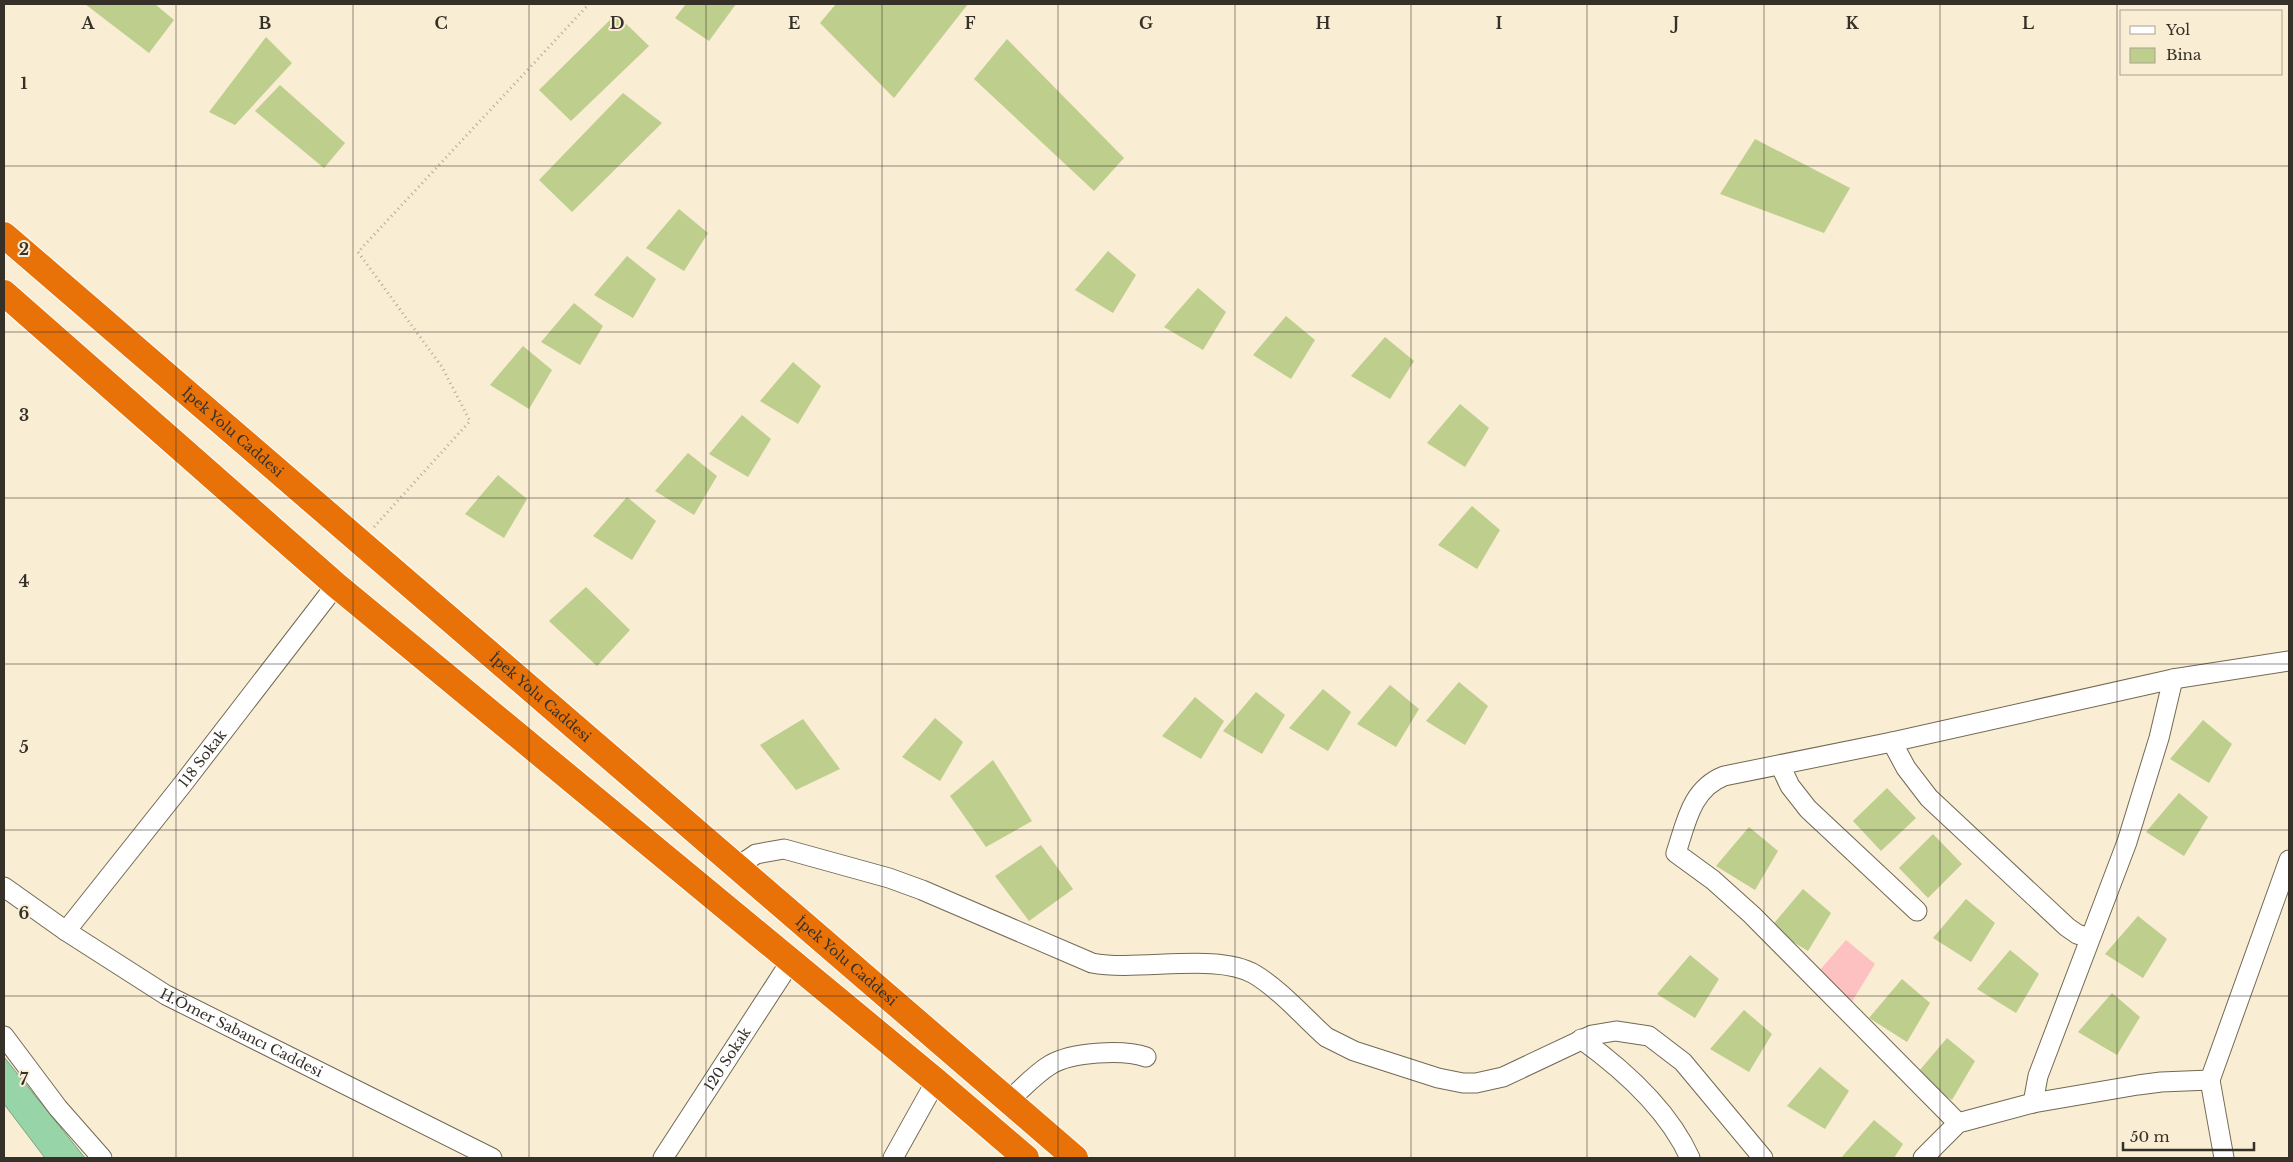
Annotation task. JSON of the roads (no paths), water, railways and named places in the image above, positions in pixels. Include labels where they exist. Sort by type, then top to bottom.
[{"type":"highway","name":"İpek Yolu Caddesi","points":[[4,235],[1075,1158]]},
{"type":"highway","points":[[4,293],[336,585],[936,1081],[1026,1158]]},
{"type":"street","name":"118 Sokak","points":[[66,931],[182,786],[336,585]]},
{"type":"street","points":[[1958,1122],[1752,915],[1713,880],[1676,853],[1695,798],[1705,786],[1724,776],[1892,742],[2173,679],[2289,661]]},
{"type":"street","points":[[2033,1103],[2036,1082],[2089,938],[2121,858],[2142,794],[2173,679]]},
{"type":"street","points":[[1892,742],[1906,768],[1929,798],[2067,927],[2077,934],[2089,938]]},
{"type":"street","points":[[1780,765],[1790,786],[1803,804],[1917,911]]},
{"type":"street","points":[[737,867],[756,854],[784,849],[914,886],[1092,963],[1116,966],[1232,965],[1249,971],[1264,980],[1335,1043],[1354,1051],[1450,1081],[1476,1083],[1503,1077],[1581,1039],[1616,1031],[1638,1033],[1655,1039],[1683,1062],[1763,1158]]},
{"type":"street","points":[[2224,1158],[2210,1080],[2288,871]]},
{"type":"street","name":"H.Ömer Sabancı Caddesi","points":[[4,887],[66,931],[166,996],[492,1158]]},
{"type":"street","name":"120 Sokak","points":[[663,1158],[791,961]]},
{"type":"street","points":[[4,1036],[58,1108],[102,1158]]},
{"type":"street","points":[[1581,1039],[1602,1054],[1652,1101],[1683,1142],[1690,1158]]},
{"type":"street","points":[[1008,1101],[1050,1064],[1068,1058],[1097,1053],[1136,1053],[1146,1057]]},
{"type":"street","points":[[1923,1158],[1958,1122],[2033,1103],[2154,1083],[2210,1080]]},
{"type":"street","points":[[893,1158],[936,1081]]}]
